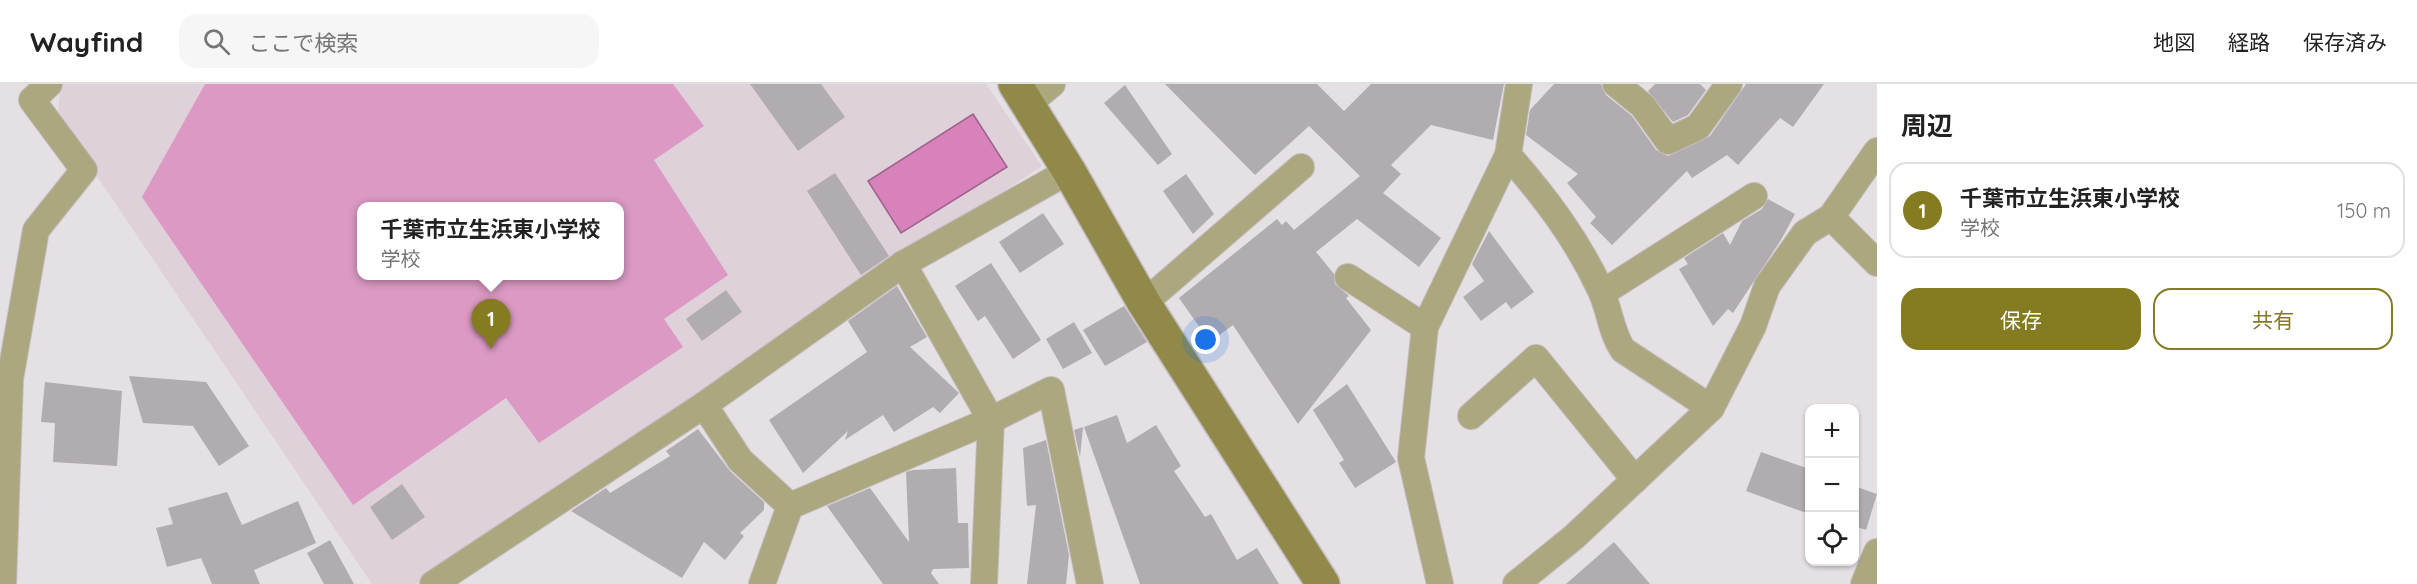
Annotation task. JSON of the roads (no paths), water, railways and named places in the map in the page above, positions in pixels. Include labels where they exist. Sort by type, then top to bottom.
[{"type":"street","points":[[3,584],[10,379],[36,230],[84,170],[32,100],[49,84]]},
{"type":"street","points":[[1440,584],[1411,458],[1425,327],[1508,155],[1519,84]]},
{"type":"street","points":[[1616,84],[1643,106],[1668,141],[1698,127],[1729,84]]},
{"type":"street","points":[[1032,90],[1069,171],[1144,303],[1323,584]]},
{"type":"street","points":[[1516,584],[1574,537],[1711,408],[1753,326],[1767,286],[1805,233],[1831,217],[1877,151]]},
{"type":"street","points":[[1508,155],[1546,198],[1580,248],[1602,293],[1615,338],[1623,350],[1711,408]]},
{"type":"street","points":[[1144,303],[1301,167]]},
{"type":"street","points":[[433,584],[704,405],[903,264],[1069,171]]},
{"type":"street","points":[[1602,293],[1754,196]]},
{"type":"street","points":[[1831,217],[1877,263]]},
{"type":"street","points":[[903,264],[992,420],[984,584]]},
{"type":"street","points":[[1348,277],[1425,327]]},
{"type":"street","points":[[1471,416],[1536,358],[1635,480]]},
{"type":"street","points":[[762,584],[790,506],[992,420],[1051,390],[1090,584]]},
{"type":"street","points":[[704,405],[740,460],[790,506]]},
{"type":"street","points":[[1864,584],[1877,552]]},
{"type":"place","name":"千葉市立生浜東小学校","points":[[491,349]]}]
